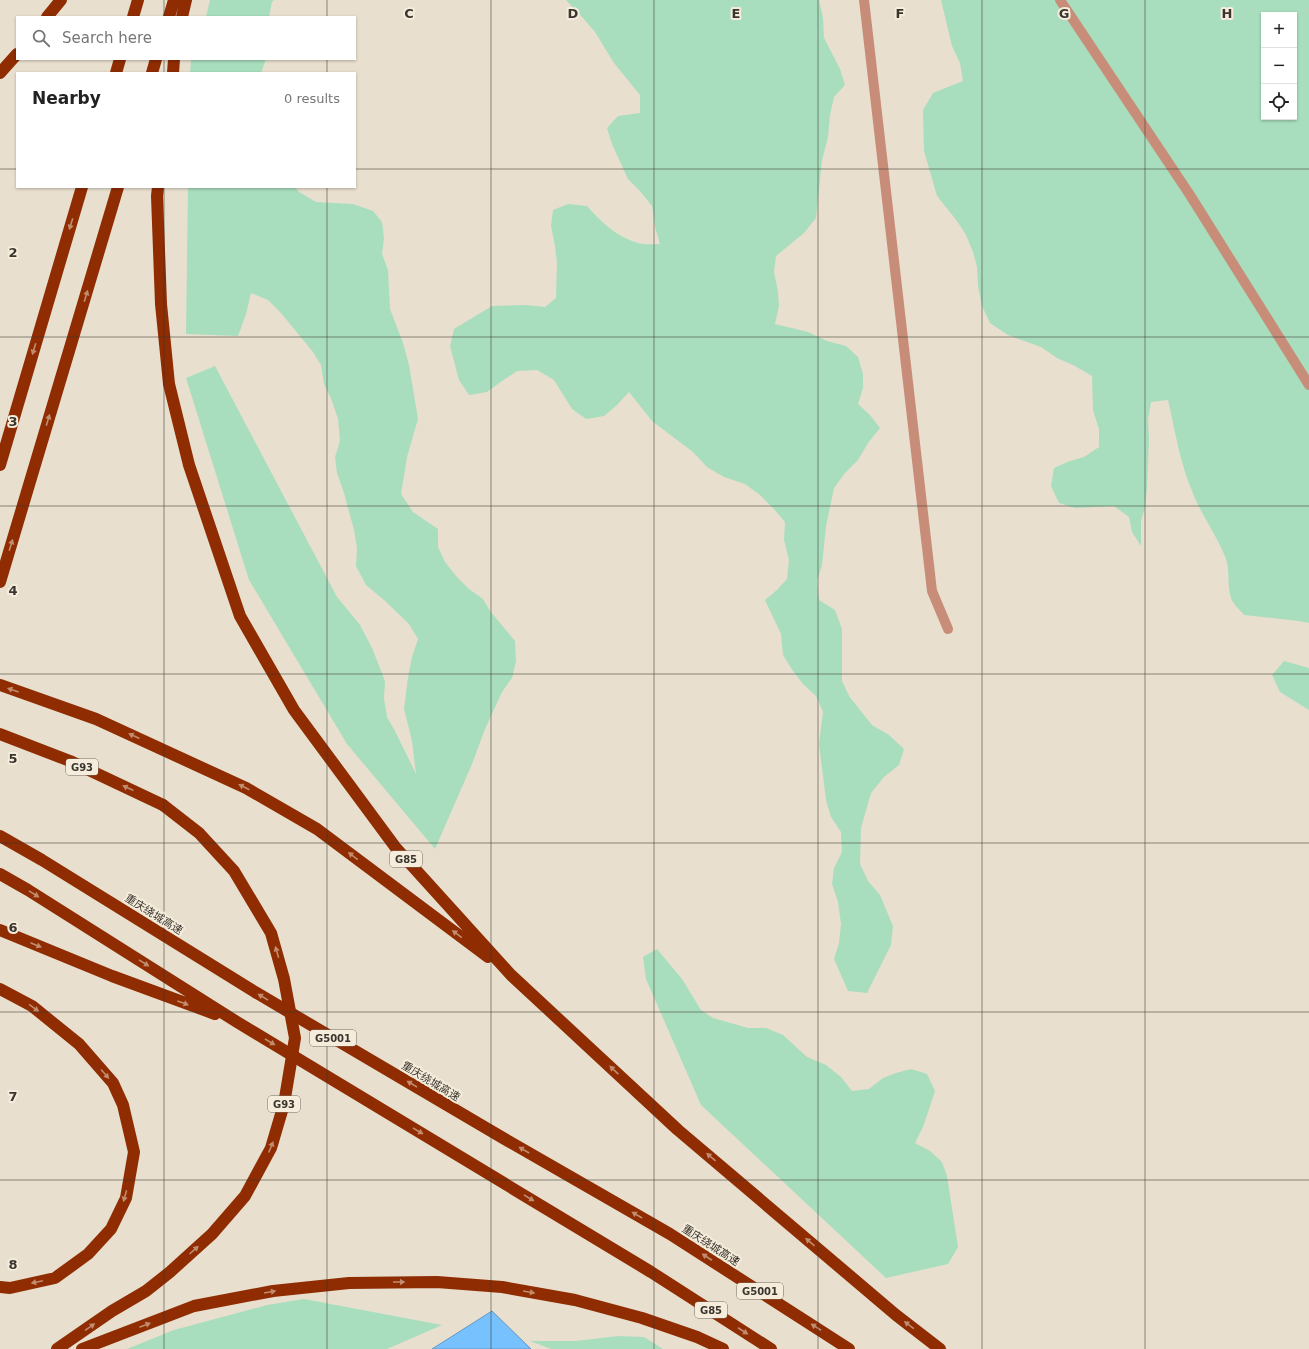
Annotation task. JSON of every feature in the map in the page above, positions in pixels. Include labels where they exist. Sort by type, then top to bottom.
[{"type":"highway","points":[[48,16],[61,0]]},
{"type":"highway","points":[[133,16],[138,0]]},
{"type":"highway","points":[[169,16],[174,0]]},
{"type":"highway","points":[[182,16],[186,0]]},
{"type":"highway","points":[[0,73],[16,55]]},
{"type":"highway","points":[[116,72],[120,60]]},
{"type":"highway","points":[[152,72],[156,60]]},
{"type":"highway","points":[[173,72],[174,60]]},
{"type":"highway","points":[[0,465],[82,188]]},
{"type":"highway","points":[[0,582],[118,188]]},
{"type":"highway","name":"G85","points":[[158,192],[161,304],[170,384],[189,465],[240,616],[294,710],[396,848],[511,975],[678,1130],[896,1315],[940,1349]]},
{"type":"highway","points":[[0,685],[96,719],[246,788],[317,830],[511,975]]},
{"type":"highway","name":"G93","points":[[0,734],[70,761],[163,805],[199,833],[234,871],[271,933],[284,979],[295,1038],[284,1104],[271,1148],[245,1196],[212,1234],[170,1272],[146,1291],[58,1349]]},
{"type":"highway","name":"重庆绕城高速","points":[[0,836],[49,864],[255,992],[670,1234],[849,1349]]},
{"type":"highway","points":[[0,874],[28,890],[237,1022]]},
{"type":"highway","name":"G85","points":[[0,930],[112,976],[237,1022],[651,1272],[771,1349]]},
{"type":"highway","points":[[0,989],[32,1006],[79,1044],[113,1083],[123,1105],[134,1152],[126,1198],[111,1229],[88,1254],[55,1278],[10,1288],[0,1287]]},
{"type":"highway","points":[[82,1349],[194,1306],[273,1291],[349,1282],[421,1282],[502,1287],[576,1300],[642,1318],[697,1337],[723,1349]]},
{"type":"street","points":[[864,0],[932,591],[948,629]]},
{"type":"street","points":[[1060,0],[1190,195],[1309,385]]},
{"type":"green space","points":[[210,0],[274,0],[272,2],[269,16],[206,16]]},
{"type":"green space","points":[[566,0],[819,0],[823,18],[824,38],[840,69],[845,85],[834,97],[830,115],[828,137],[822,160],[816,218],[804,233],[776,256],[774,272],[779,306],[775,324],[808,332],[827,341],[846,346],[858,357],[863,374],[863,388],[858,404],[870,415],[880,428],[868,443],[858,460],[845,473],[834,488],[826,526],[822,565],[817,581],[819,600],[835,610],[842,629],[842,681],[849,696],[872,725],[889,735],[904,749],[899,765],[884,777],[871,793],[861,828],[860,864],[868,881],[880,895],[893,926],[891,945],[867,993],[848,991],[834,959],[839,943],[841,924],[838,902],[832,884],[834,868],[842,852],[841,832],[831,817],[826,800],[819,744],[823,712],[816,696],[803,684],[783,655],[781,634],[765,600],[787,579],[789,560],[784,540],[785,522],[760,495],[745,484],[724,477],[707,467],[693,452],[652,421],[629,392],[604,416],[586,419],[572,409],[554,380],[537,370],[517,371],[487,392],[469,395],[459,380],[450,346],[454,329],[492,306],[526,305],[545,307],[556,298],[557,263],[551,226],[553,210],[568,204],[587,206],[598,218],[623,237],[640,244],[660,244],[655,227],[652,206],[628,179],[612,144],[607,128],[618,116],[640,113],[640,95],[614,63],[595,32]]},
{"type":"green space","points":[[941,0],[1309,0],[1309,623],[1244,615],[1233,602],[1230,593],[1226,559],[1196,500],[1188,480],[1178,446],[1168,400],[1151,402],[1148,419],[1149,439],[1147,488],[1145,507],[1141,521],[1141,546],[1132,532],[1129,517],[1114,506],[1075,508],[1059,503],[1051,486],[1054,468],[1084,457],[1099,447],[1099,429],[1093,410],[1092,376],[1057,358],[1041,347],[1008,335],[990,323],[982,306],[978,286],[977,267],[973,252],[966,235],[957,221],[937,196],[924,151],[923,110],[933,93],[963,81],[960,63],[952,46]]},
{"type":"green space","points":[[191,60],[266,60],[261,72],[190,72]]},
{"type":"green space","points":[[188,188],[296,188],[299,192],[316,202],[353,204],[373,211],[382,222],[384,238],[382,254],[388,270],[390,309],[403,343],[409,365],[418,419],[407,457],[401,494],[413,512],[438,529],[438,547],[445,562],[469,589],[483,599],[490,611],[515,641],[516,661],[512,678],[502,692],[485,729],[472,764],[435,849],[347,744],[249,580],[186,378],[215,366],[337,597],[360,625],[372,648],[385,681],[384,699],[387,717],[416,774],[412,741],[404,709],[412,657],[418,639],[409,624],[366,585],[356,566],[357,548],[354,530],[337,473],[335,457],[340,441],[338,419],[324,384],[321,365],[313,352],[281,313],[268,300],[251,293],[246,314],[238,336],[186,334]]},
{"type":"green space","points":[[1284,661],[1309,668],[1309,710],[1280,692],[1272,675]]},
{"type":"green space","points":[[657,949],[682,979],[701,1010],[713,1018],[748,1028],[766,1028],[783,1035],[807,1057],[826,1065],[841,1077],[852,1091],[869,1089],[883,1078],[911,1069],[927,1074],[935,1091],[923,1127],[915,1143],[930,1151],[942,1162],[947,1176],[958,1247],[948,1264],[886,1278],[701,1105],[646,979],[643,957]]},
{"type":"green space","points":[[304,1299],[442,1325],[387,1349],[127,1349],[174,1330],[267,1305]]},
{"type":"green space","points":[[618,1336],[644,1337],[663,1349],[551,1349],[530,1341],[576,1341]]},
{"type":"water","points":[[492,1311],[531,1349],[432,1349]]}]
